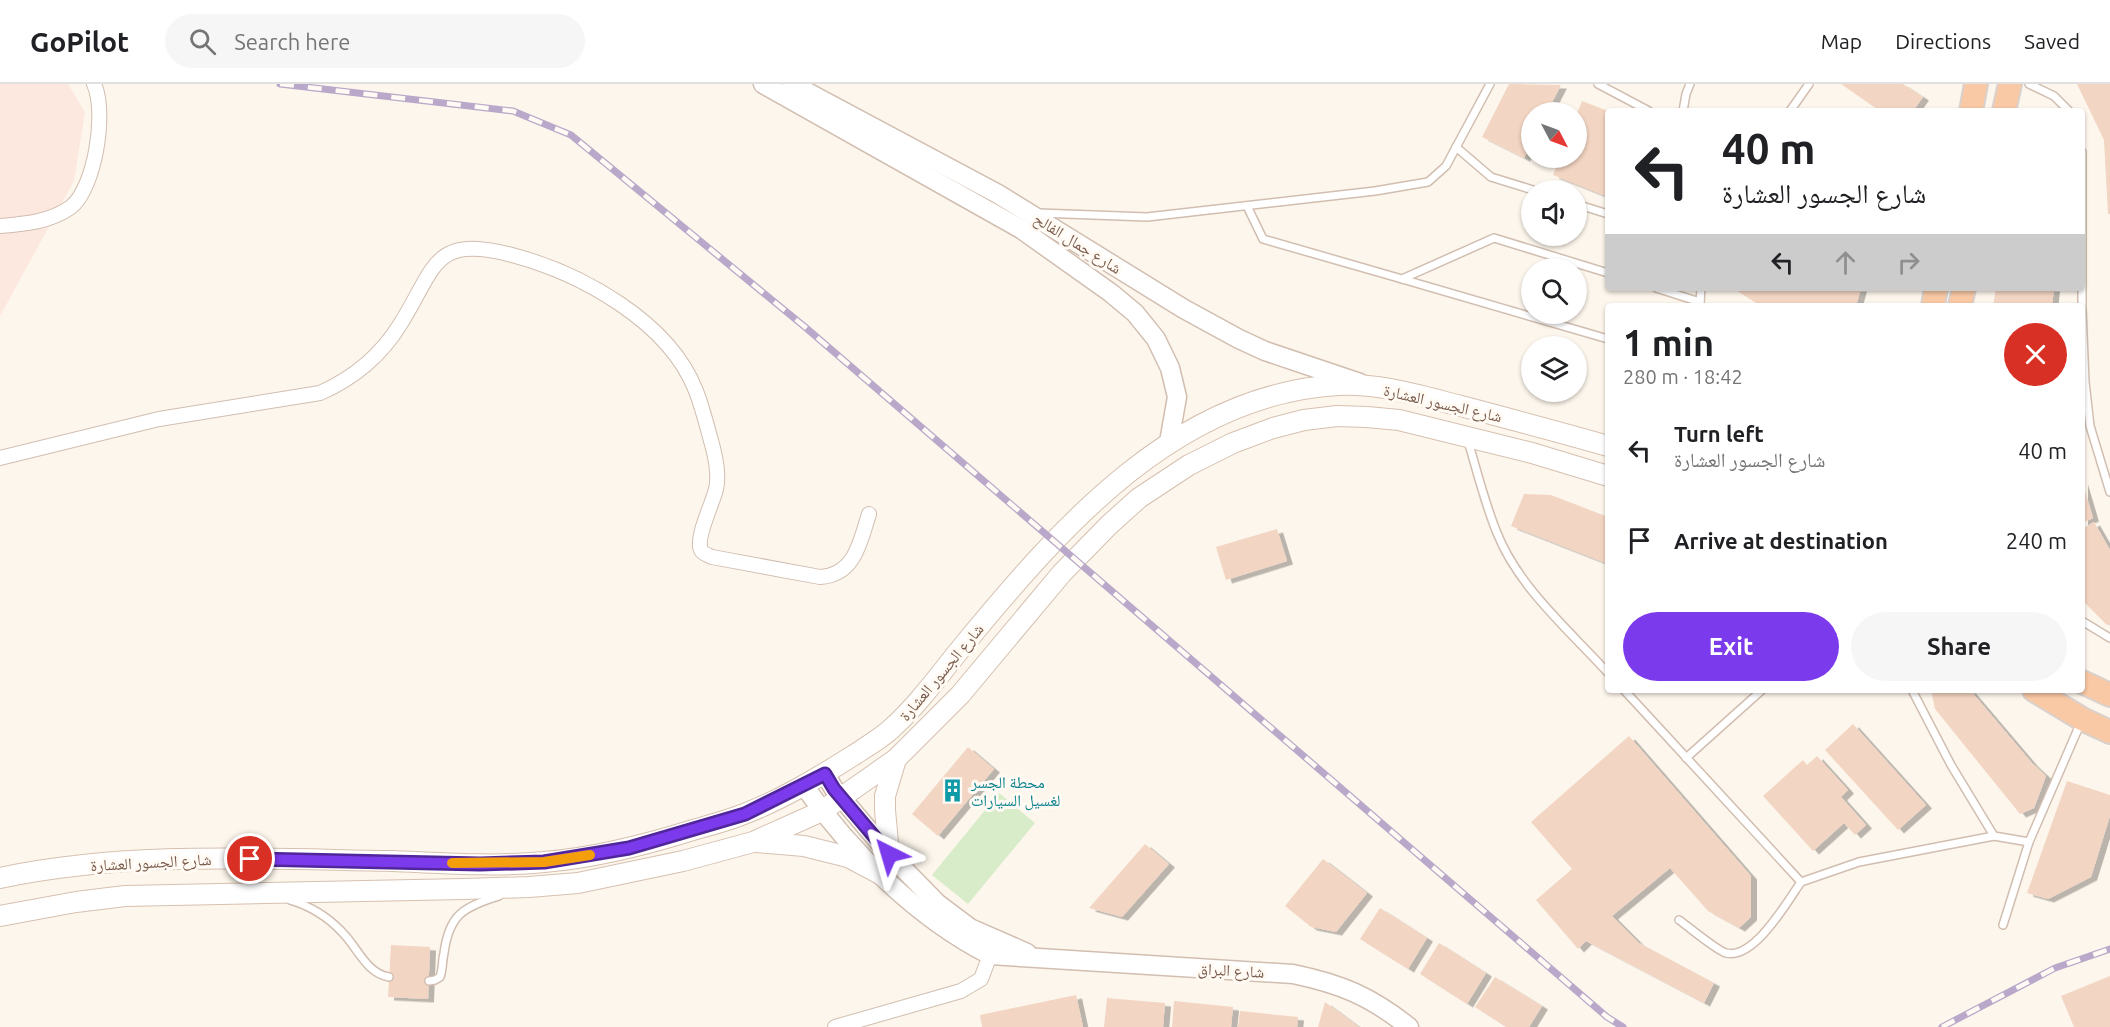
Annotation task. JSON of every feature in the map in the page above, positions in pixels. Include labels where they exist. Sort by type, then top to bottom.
[{"type":"highway","points":[[1972,108],[1976,84]]},
{"type":"highway","points":[[2005,108],[2010,84]]},
{"type":"highway","points":[[2085,683],[2110,695]]},
{"type":"highway","points":[[2039,693],[2082,719],[2110,732]]},
{"type":"main road","name":"شارع الجسور العشارة","points":[[0,878],[41,869],[132,861],[207,859],[480,864],[544,862],[629,848],[745,814],[825,774],[885,734],[925,694],[966,642],[1076,518],[1106,491],[1169,442],[1223,415],[1269,397],[1311,388],[1341,385],[1371,387],[1400,390],[1605,445]]},
{"type":"main road","name":"شارع الجسور العشارة","points":[[0,916],[76,902],[125,896],[528,887],[578,883],[627,874],[753,842],[822,811],[897,759],[960,696],[1062,573],[1108,525],[1139,498],[1189,465],[1233,443],[1273,428],[1304,420],[1337,416],[1399,420],[1532,453],[1605,475]]},
{"type":"main road","points":[[889,854],[885,796],[897,759]]},
{"type":"main road","points":[[753,842],[804,846],[848,857],[882,876]]},
{"type":"street","points":[[0,226],[36,223],[53,217],[72,206],[84,189],[99,141],[100,110],[94,84]]},
{"type":"street","name":"شارع جمال الفالح","points":[[763,84],[1021,229],[1111,293],[1135,313],[1156,339],[1170,368],[1177,397],[1169,442]]},
{"type":"street","name":"شارع جمال الفالح","points":[[792,84],[1030,213],[1130,276],[1239,339],[1265,351],[1371,387]]},
{"type":"street","points":[[0,458],[159,419],[320,393],[344,382],[373,359],[400,324],[429,271],[444,256],[461,248],[489,249],[543,263],[606,294],[661,337],[677,358],[696,390],[713,450],[717,476],[717,488],[700,539],[700,548],[703,553],[712,557],[820,577],[833,576],[849,563],[856,552],[869,514]]},
{"type":"street","name":"شارع البراق","points":[[825,774],[842,799],[924,892],[970,928],[1039,959]]},
{"type":"street","name":"شارع البراق","points":[[804,786],[822,811],[882,876],[940,925],[962,941],[990,955],[1293,974],[1329,982],[1364,995],[1409,1027]]},
{"type":"street","points":[[834,1027],[961,991],[981,979],[990,955]]},
{"type":"lane","points":[[1030,213],[1147,217],[1375,191],[1428,182],[1446,166],[1490,84]]},
{"type":"lane","points":[[1598,84],[1643,108]]},
{"type":"lane","points":[[1684,108],[1690,84]]},
{"type":"lane","points":[[1792,108],[1809,84]]},
{"type":"lane","points":[[2029,84],[2054,96],[2066,108]]},
{"type":"lane","points":[[1456,147],[1491,177],[1521,186]]},
{"type":"lane","points":[[1247,206],[1263,239],[1605,338]]},
{"type":"lane","points":[[1587,207],[1605,213]]},
{"type":"lane","points":[[1402,279],[1494,238],[1605,272]]},
{"type":"lane","points":[[1664,291],[1697,303]]},
{"type":"lane","points":[[2085,382],[2090,426],[2110,492]]},
{"type":"lane","points":[[1467,438],[1497,534],[1513,562],[1533,592],[1605,670]]},
{"type":"lane","points":[[2085,623],[2110,638]]},
{"type":"lane","points":[[1627,693],[1801,882]]},
{"type":"lane","points":[[1686,758],[1759,693]]},
{"type":"lane","points":[[1914,693],[1951,765],[1994,836]]},
{"type":"lane","points":[[2003,925],[2029,842],[2082,719]]},
{"type":"lane","points":[[1679,920],[1725,953],[1740,953],[1763,934],[1801,882],[1831,870],[1860,862],[1994,836],[2029,842]]},
{"type":"lane","points":[[429,981],[440,977],[449,927],[459,913],[474,904],[528,887]]},
{"type":"lane","points":[[264,893],[294,901],[312,909],[344,934],[372,970],[389,977]]},
{"type":"shaded area","points":[[0,84],[68,84],[85,112],[74,181],[0,316]]},
{"type":"green space","points":[[999,793],[1035,823],[968,904],[932,875]]},
{"type":"building","points":[[1509,84],[1561,85],[1552,102],[1521,102],[1521,156],[1482,137]]},
{"type":"building","points":[[1841,84],[1903,84],[1923,97],[1915,108],[1876,108]]},
{"type":"building","points":[[2077,84],[2110,84],[2110,214],[2108,214],[2104,140]]},
{"type":"building","points":[[1587,103],[1605,110],[1605,196],[1587,189],[1587,180],[1566,180],[1553,175],[1556,168],[1587,168]]},
{"type":"building","points":[[1738,291],[1860,291],[1857,303],[1756,303]]},
{"type":"building","points":[[1996,291],[2054,291],[2052,303],[1994,303]]},
{"type":"building","points":[[2085,491],[2093,518],[2085,522]]},
{"type":"building","points":[[1524,494],[1551,495],[1605,516],[1605,563],[1511,526]]},
{"type":"building","points":[[2094,522],[2110,550],[2110,624],[2107,625],[2085,603],[2085,527]]},
{"type":"building","points":[[1277,529],[1287,561],[1226,580],[1216,547]]},
{"type":"building","points":[[1932,693],[1973,693],[2032,763],[2046,776],[2034,808],[2020,814],[1935,709]]},
{"type":"building","points":[[1853,724],[1926,805],[1898,830],[1825,750]]},
{"type":"building","points":[[1629,736],[1751,876],[1751,917],[1739,928],[1708,911],[1670,868],[1612,916],[1639,943],[1714,983],[1704,1003],[1586,941],[1578,949],[1536,900],[1572,869],[1531,822]]},
{"type":"building","name":"محطة الجسر لغسيل السيارات","points":[[968,747],[994,769],[938,836],[912,814]]},
{"type":"building","points":[[1817,756],[1848,790],[1841,797],[1866,825],[1855,835],[1844,823],[1813,851],[1763,796],[1803,760],[1807,765]]},
{"type":"building","points":[[2067,781],[2110,795],[2110,816],[2091,877],[2048,899],[2027,893]]},
{"type":"building","points":[[1145,844],[1169,864],[1122,917],[1089,908]]},
{"type":"building","points":[[1323,859],[1367,893],[1336,932],[1311,927],[1285,906]]},
{"type":"building","points":[[1380,908],[1427,938],[1408,969],[1360,939]]},
{"type":"building","points":[[1439,943],[1486,973],[1467,1004],[1420,974]]},
{"type":"building","points":[[391,945],[430,947],[428,999],[388,997]]},
{"type":"building","points":[[2110,976],[2110,1027],[2074,1027],[2061,996]]},
{"type":"building","points":[[1495,977],[1542,1006],[1529,1027],[1506,1027],[1475,1007]]},
{"type":"building","points":[[1076,995],[1083,1027],[982,1027],[980,1015]]},
{"type":"building","points":[[1107,998],[1165,1003],[1163,1027],[1104,1027]]},
{"type":"building","points":[[1174,1001],[1233,1007],[1231,1027],[1172,1027]]},
{"type":"building","points":[[1325,1002],[1359,1027],[1318,1027]]},
{"type":"building","points":[[1240,1011],[1298,1017],[1297,1027],[1238,1027]]},
{"type":"railway","points":[[280,84],[513,111],[571,135],[805,327],[1607,1017],[1623,1027]]},
{"type":"railway","points":[[1942,1027],[2055,968],[2110,949]]},
{"type":"slow traffic","points":[[452,863],[544,862],[590,855]]},
{"type":"place","name":"محطة الجسر لغسيل السيارات","points":[[953,791]]},
{"type":"route","points":[[250,859],[480,864],[544,862],[629,848],[745,814],[825,774],[834,789],[889,854]]}]
